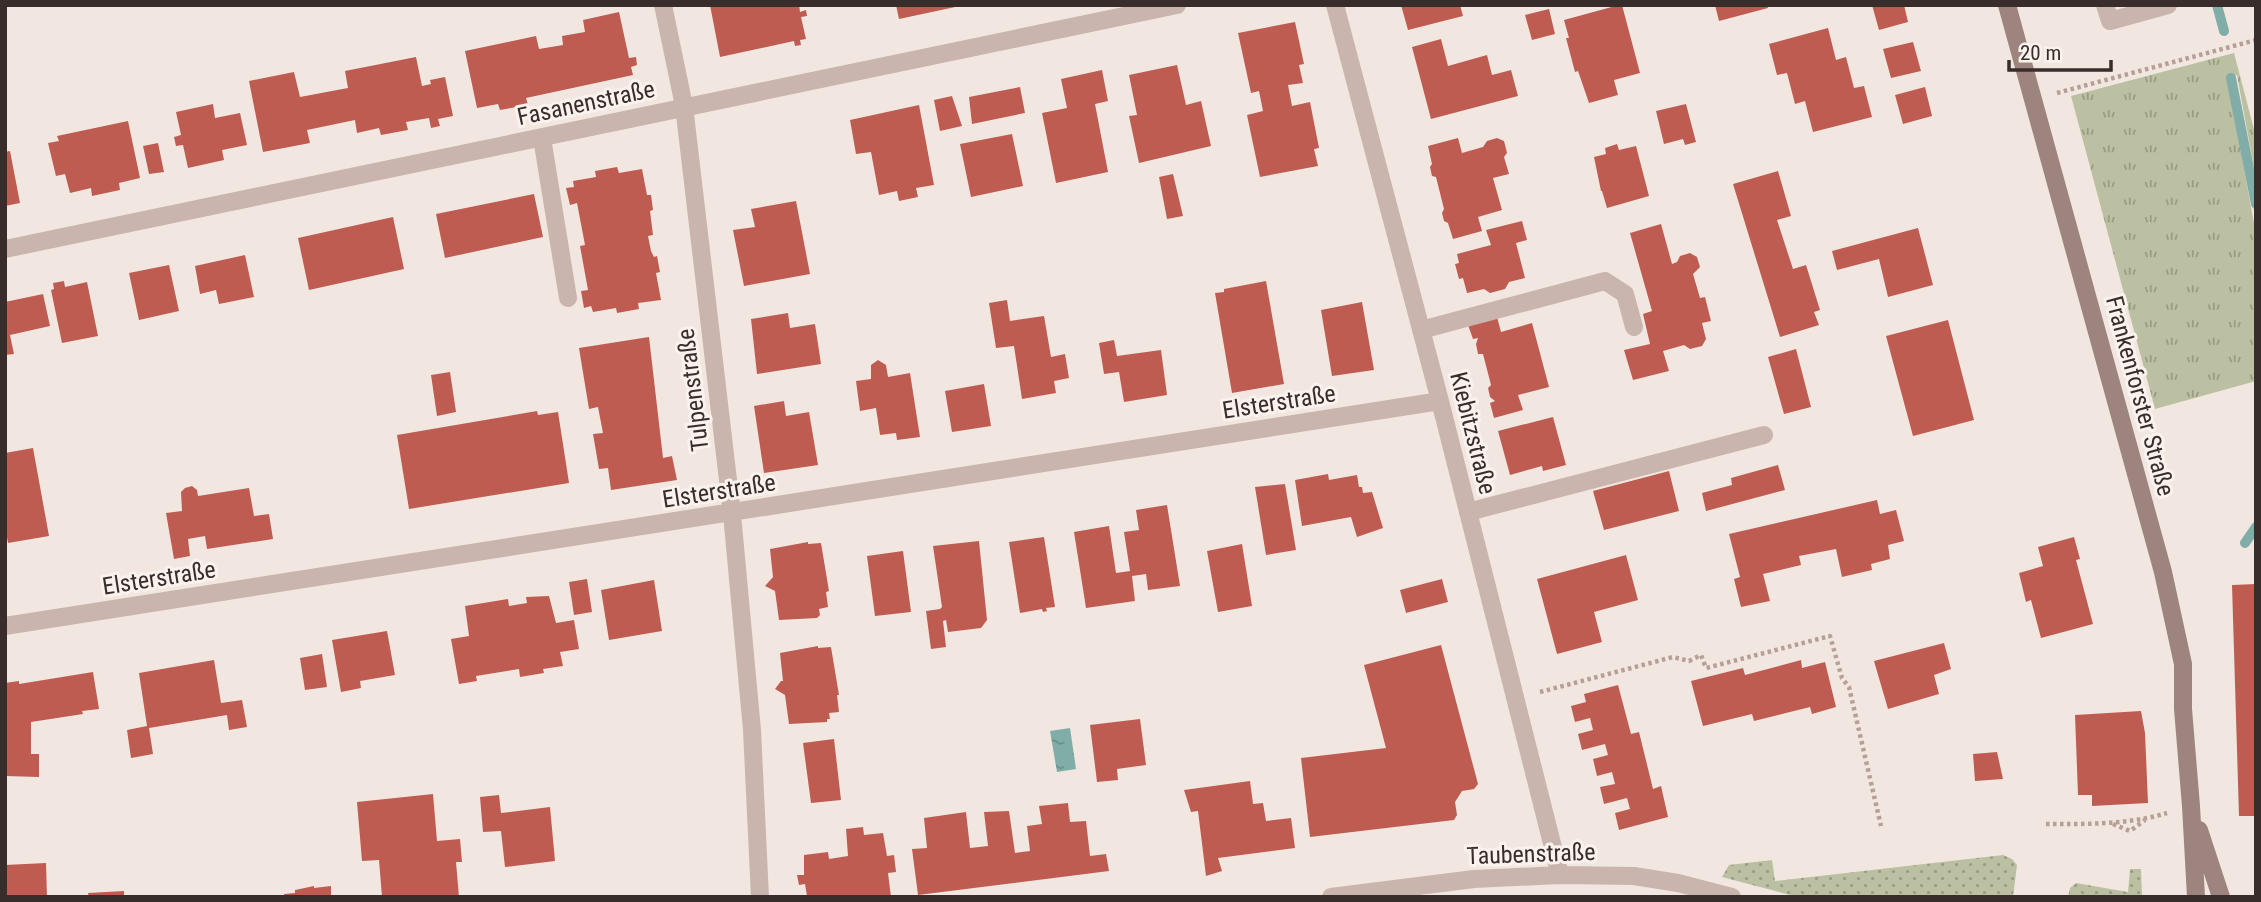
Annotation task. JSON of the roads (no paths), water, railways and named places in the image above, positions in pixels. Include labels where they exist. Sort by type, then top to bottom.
[{"type":"main road","name":"Frankenforster Straße","points":[[2007,5],[2166,585],[2183,664],[2183,709],[2192,806],[2196,897]]},
{"type":"main road","name":"Frankenforster Straße","points":[[2192,806],[2221,897]]},
{"type":"street","name":"Tulpenstraße","points":[[663,5],[684,106],[732,514],[752,730],[760,897]]},
{"type":"street","name":"Fasanenstraße","points":[[5,249],[1177,5]]},
{"type":"street","name":"Kiebitzstraße","points":[[1335,5],[1440,401],[1560,875]]},
{"type":"street","points":[[2105,5],[2110,21],[2168,5]]},
{"type":"street","points":[[542,138],[568,298]]},
{"type":"street","points":[[1421,330],[1605,281],[1625,294],[1634,327]]},
{"type":"street","name":"Elsterstraße","points":[[5,626],[1440,401]]},
{"type":"street","points":[[1468,512],[1764,435]]},
{"type":"street","name":"Taubenstraße","points":[[1331,897],[1475,888],[1560,875],[1634,876],[1678,883],[1732,897]]},
{"type":"water","points":[[1070,728],[1076,769],[1057,772],[1050,731]]},
{"type":"waterway","points":[[2217,5],[2224,31]]},
{"type":"waterway","points":[[2231,78],[2256,204]]},
{"type":"waterway","points":[[2245,543],[2256,527]]}]
